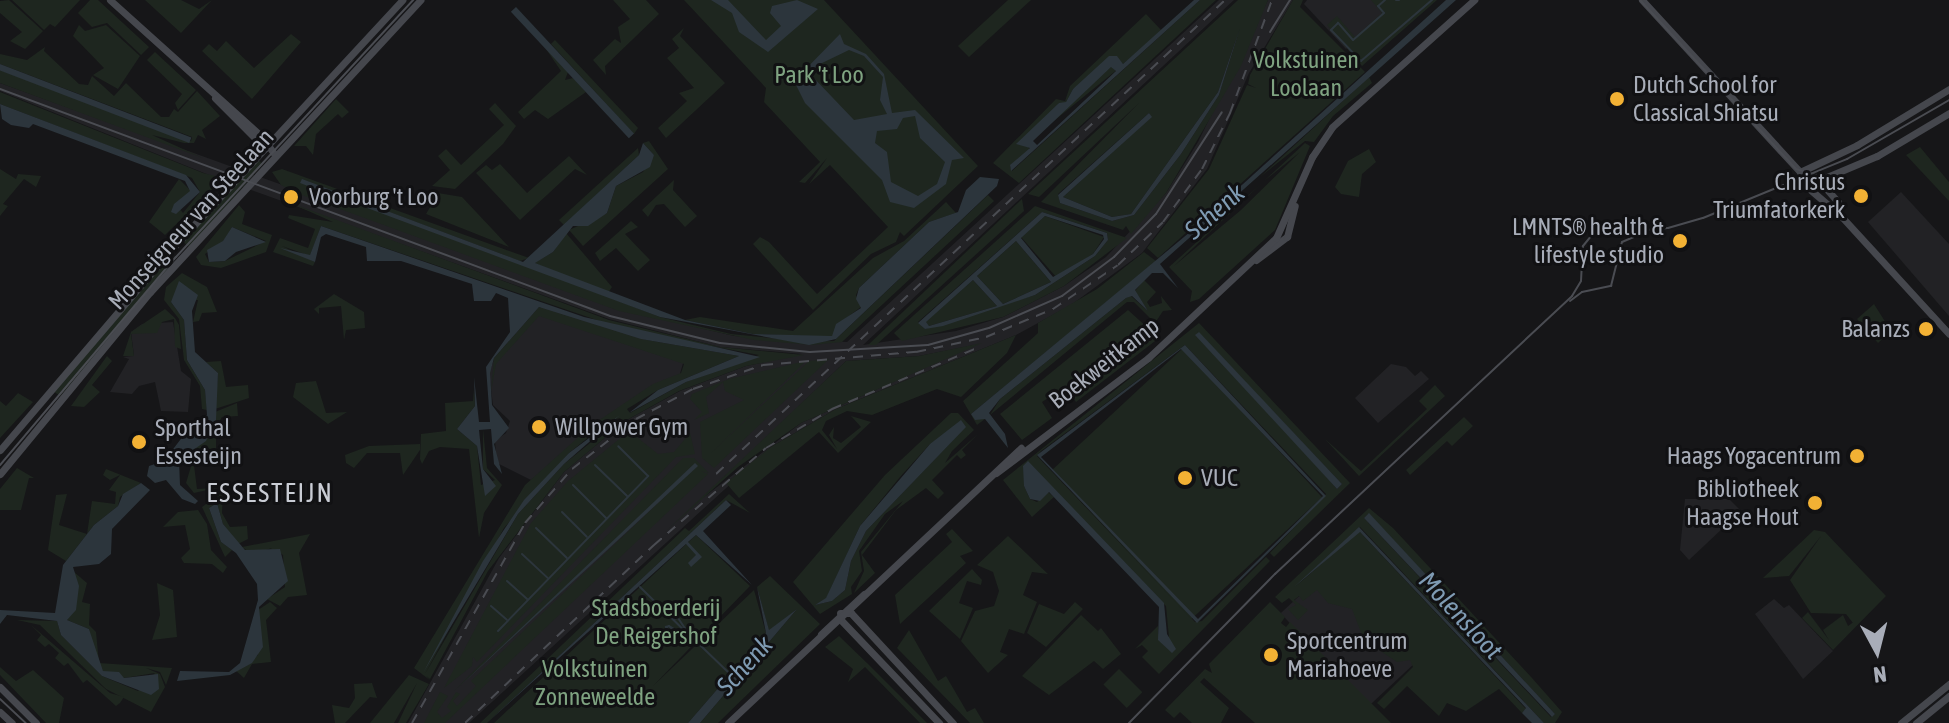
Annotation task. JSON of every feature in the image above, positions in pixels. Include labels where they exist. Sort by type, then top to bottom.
[{"type":"street","points":[[110,0],[275,155]]},
{"type":"street","name":"Monseigneur van Steelaan","points":[[0,450],[266,144],[402,0]]},
{"type":"street","name":"Monseigneur van Steelaan","points":[[0,474],[150,292],[420,0]]},
{"type":"street","name":"Boekweitkamp","points":[[817,640],[851,613],[873,588],[996,473],[1033,442],[1128,374],[1249,264],[1280,240],[1312,157],[1332,127],[1474,0]]},
{"type":"street","points":[[1642,0],[1800,172],[1817,182],[1838,202],[1841,216]]},
{"type":"street","points":[[1800,172],[1857,145],[1949,89]]},
{"type":"street","points":[[1806,186],[1877,156],[1949,113]]},
{"type":"street","points":[[1800,172],[1806,186],[1841,216],[1949,333]]},
{"type":"street","name":"Boekweitkamp","points":[[817,640],[840,613],[873,588]]},
{"type":"street","points":[[939,723],[840,623],[840,613],[851,613],[953,723]]},
{"type":"street","points":[[728,723],[817,640]]},
{"type":"street","points":[[1901,723],[1949,684]]},
{"type":"street","points":[[0,687],[36,723]]},
{"type":"street","points":[[1916,723],[1949,696]]},
{"type":"street","points":[[0,712],[12,723]]},
{"type":"shaded area","points":[[1219,0],[1234,0],[863,345],[956,331],[1003,317],[1064,286],[1106,257],[1166,193],[1198,142],[1268,0],[1293,0],[1249,73],[1207,169],[1142,253],[1071,305],[1016,335],[836,409],[771,447],[469,723],[408,723],[499,558],[564,472],[625,421],[680,391],[746,366],[802,354],[720,347],[609,319],[204,173],[0,91],[0,83],[637,313],[734,336],[847,342]],"holes":[[[975,345],[801,423],[704,497],[846,361],[919,356]]]},
{"type":"shaded area","points":[[1307,0],[1403,0],[1346,49],[1304,4]]},
{"type":"shaded area","points":[[1901,192],[1949,244],[1949,316],[1868,222]]},
{"type":"shaded area","points":[[542,306],[686,353],[679,377],[621,411],[531,480],[497,463],[495,441],[506,433],[510,421],[493,405],[489,373],[494,360]]},
{"type":"shaded area","points":[[173,322],[181,371],[191,379],[188,412],[161,411],[155,382],[139,386],[132,394],[110,392],[129,359],[123,357],[134,356],[131,332],[142,324]]},
{"type":"shaded area","points":[[1391,364],[1406,367],[1415,376],[1421,371],[1429,379],[1378,423],[1355,398]]},
{"type":"shaded area","points":[[1685,499],[1729,499],[1741,511],[1689,560],[1680,550]]},
{"type":"shaded area","points":[[1356,543],[1443,637],[1368,707],[1281,613]]},
{"type":"shaded area","points":[[1774,599],[1784,608],[1789,605],[1833,651],[1803,679],[1755,614]]},
{"type":"green space","points":[[9,0],[43,31],[25,49],[10,41],[22,32],[0,13],[0,1]]},
{"type":"green space","points":[[12,0],[80,0],[55,27],[50,24],[44,30]]},
{"type":"green space","points":[[90,0],[98,0],[149,47],[141,55],[107,23],[92,27],[78,13]]},
{"type":"green space","points":[[145,0],[181,0],[199,9],[212,0],[181,33]]},
{"type":"green space","points":[[613,0],[646,0],[659,14],[605,66],[606,75],[593,60],[615,39],[621,43],[618,27],[630,19]]},
{"type":"green space","name":"Park 't Loo","points":[[684,0],[824,0],[978,166],[904,236],[900,232],[896,242],[871,254],[813,310],[753,244],[760,237],[769,242],[817,294],[888,227],[830,165],[809,184],[827,158],[805,183],[799,182],[820,162],[764,102],[766,88]]},
{"type":"green space","points":[[1008,0],[1031,0],[969,57],[958,46]]},
{"type":"green space","points":[[1200,0],[1216,0],[1019,183],[993,163],[1056,99],[1065,101],[1070,86],[1146,14],[1162,31],[1123,64],[1119,60],[1073,89],[1065,104],[1059,103],[1028,146],[1030,151],[1010,166],[1012,171]]},
{"type":"green space","points":[[1238,0],[1268,0],[1241,66],[1166,193],[1131,234],[1126,226],[1123,230],[1041,202],[1139,103],[1039,197],[1028,194]],"holes":[[[1240,28],[1219,95],[1181,154],[1134,215],[1112,221],[1060,203],[1058,194],[1149,113],[1151,117],[1063,197],[1112,217],[1131,214],[1218,92]]]},
{"type":"green space","name":"Volkstuinen Loolaan","points":[[1293,0],[1303,0],[1300,7],[1365,72],[1158,258],[1147,248],[1209,169],[1247,85],[1256,88],[1248,84],[1250,75]]},
{"type":"green space","points":[[1371,0],[1437,0],[1362,66],[1327,25],[1337,16],[1355,37],[1382,13]]},
{"type":"green space","points":[[79,25],[85,31],[106,25],[140,56],[118,89],[93,75],[104,68],[73,36]]},
{"type":"green space","points":[[684,28],[680,36],[725,83],[666,138],[658,128],[687,101],[679,93],[694,88],[667,58],[679,48],[672,39]]},
{"type":"green space","points":[[291,34],[301,42],[252,99],[202,51],[209,44],[217,51],[226,41],[254,68]]},
{"type":"green space","points":[[555,40],[638,128],[634,134],[551,44]]},
{"type":"green space","points":[[45,47],[44,51],[79,84],[88,85],[92,76],[114,96],[126,83],[161,117],[169,117],[174,109],[178,112],[197,91],[220,116],[202,130],[206,139],[198,135],[194,143],[184,143],[152,135],[203,158],[0,83],[0,70],[191,141],[192,137],[0,64],[0,54],[27,60]]},
{"type":"green space","points":[[546,49],[568,72],[565,80],[573,78],[586,92],[548,119],[535,110],[524,119],[518,112],[561,71]]},
{"type":"green space","points":[[155,52],[196,90],[178,110],[175,103],[182,94],[147,60]]},
{"type":"green space","points":[[1112,66],[1116,71],[1030,140],[1027,135]]},
{"type":"green space","points":[[1369,77],[1372,83],[1333,116],[1314,142],[1305,141],[1260,177]]},
{"type":"green space","points":[[0,92],[203,173],[224,178],[165,235],[149,222],[179,179],[191,191],[177,205],[183,213],[200,192],[192,178],[0,104]]},
{"type":"green space","points":[[336,99],[349,112],[342,118],[338,114],[316,134],[313,155],[306,146],[294,146]]},
{"type":"green space","points":[[495,103],[516,126],[503,144],[455,189],[432,186],[450,170],[438,156],[446,149],[461,165],[504,125],[489,109]]},
{"type":"green space","points":[[649,141],[668,169],[583,246],[569,230],[607,213],[616,186],[643,172],[654,155],[643,143]]},
{"type":"green space","name":"Volkstuinen Loolaan","points":[[1305,143],[1310,146],[1275,230],[1199,299],[1190,302],[1192,291],[1169,267],[1262,183],[1174,266],[1241,210],[1300,152],[1264,181]]},
{"type":"green space","points":[[1920,147],[1949,182],[1949,201],[1906,155]]},
{"type":"green space","points":[[638,148],[639,155],[564,225],[559,220]]},
{"type":"green space","points":[[1369,149],[1376,162],[1362,174],[1359,197],[1341,194],[1335,187],[1348,161]]},
{"type":"green space","points":[[569,156],[587,175],[575,169],[520,220],[476,173],[486,165],[492,170],[500,164],[527,193]]},
{"type":"green space","points":[[256,158],[263,164],[190,248],[183,242]]},
{"type":"green space","points":[[0,169],[16,179],[18,174],[41,176],[36,187],[24,179],[3,204],[8,206],[0,216]]},
{"type":"green space","points":[[282,169],[529,258],[520,261],[301,179],[660,317],[731,334],[810,342],[834,341],[988,195],[994,201],[842,342],[812,345],[754,340],[619,311],[299,194],[281,185],[272,172]]},
{"type":"green space","points":[[674,180],[673,190],[697,216],[685,227],[664,204],[656,205],[648,217],[642,210]]},
{"type":"green space","points":[[430,192],[436,193],[433,201],[438,193],[462,197],[509,247],[426,214],[433,202]]},
{"type":"green space","points":[[1022,199],[1024,211],[876,345],[868,345]]},
{"type":"green space","points":[[288,202],[609,320],[720,347],[804,355],[746,366],[679,391],[625,421],[564,472],[488,571],[430,679],[426,676],[431,681],[414,668],[525,485],[592,425],[653,384],[681,373],[684,364],[539,316],[496,364],[491,392],[494,358],[539,307],[641,339],[739,356],[658,390],[627,409],[630,413],[686,382],[759,355],[626,330],[321,226],[310,256],[282,246],[315,262],[313,266],[273,252],[280,238],[308,248],[315,229],[288,218],[289,215],[333,222]],"holes":[[[621,418],[564,464],[518,514],[425,674],[504,528],[569,453],[610,420]]]},
{"type":"green space","points":[[946,202],[956,213],[929,222],[859,288],[856,295],[861,307],[838,324],[832,337],[753,334],[685,320],[700,317],[793,331],[873,258],[904,241]]},
{"type":"green space","points":[[239,205],[245,212],[242,224],[272,235],[266,252],[221,268],[201,265],[196,257]],"holes":[[[232,227],[266,241],[225,261],[209,262],[205,254],[223,242]]]},
{"type":"green space","points":[[1035,206],[1127,238],[1064,286],[1003,317],[902,341],[894,333]],"holes":[[[1042,212],[1107,233],[1108,240],[1095,256],[1035,295],[925,329],[918,322]]]},
{"type":"green space","points":[[1045,216],[1104,237],[1093,254],[1057,278],[1021,237]]},
{"type":"green space","points":[[631,221],[638,227],[625,234],[650,260],[638,271],[616,248],[600,261],[595,253]]},
{"type":"green space","points":[[566,233],[612,287],[608,293],[534,263],[553,252]]},
{"type":"green space","points":[[1016,241],[1051,282],[1003,304],[977,276]]},
{"type":"green space","points":[[1144,252],[1156,261],[971,414],[985,419],[977,425],[963,401],[1038,333],[1038,323],[1097,289]]},
{"type":"green space","points":[[162,262],[170,269],[60,396],[53,391]]},
{"type":"green space","points":[[182,273],[207,287],[217,312],[202,313],[199,321],[193,322],[198,300],[171,302],[184,320],[187,360],[205,390],[207,410],[202,409],[200,386],[184,360],[179,319],[164,300],[166,287]]},
{"type":"green space","points":[[973,280],[997,306],[929,326],[925,322]]},
{"type":"green space","points":[[1144,280],[1156,292],[1147,302],[1150,307],[1162,303],[1161,296],[1172,310],[1163,311],[1155,323],[1134,302],[1127,302],[990,415],[1000,399],[1126,298],[1131,296],[1148,311],[1135,291]]},
{"type":"green space","points":[[334,294],[364,312],[365,328],[346,330],[344,340],[341,306],[319,308],[319,314],[314,309]]},
{"type":"green space","points":[[1874,304],[1891,331],[1878,343],[1857,319]]},
{"type":"green space","points":[[165,309],[175,318],[179,325],[181,349],[175,347],[174,319],[162,322],[157,333],[131,334],[134,356],[123,356],[131,332]]},
{"type":"green space","points":[[1128,310],[1159,338],[1076,402],[1065,387],[1042,402],[1052,418],[1022,440],[1000,414]]},
{"type":"green space","points":[[1199,323],[1350,483],[1274,557],[1270,553],[1326,494],[1185,345],[1041,451],[1037,456],[1195,622],[1202,621],[1266,557],[1270,561],[1159,674],[1142,657],[1148,651],[1142,645],[1135,649],[1158,626],[1158,634],[1169,638],[1166,606],[1027,469],[1024,486],[1030,499],[1037,502],[1048,492],[1054,497],[1032,517],[1003,480]],"holes":[[[1197,331],[1342,484],[1337,489]]]},
{"type":"green space","points":[[1016,335],[1007,353],[961,397],[937,389],[872,415],[847,411],[826,421],[822,430],[837,449],[829,435],[834,427],[833,438],[841,443],[861,427],[851,416],[871,422],[838,453],[819,432],[739,498],[726,483],[771,447],[836,409]]},
{"type":"green space","points":[[982,343],[801,423],[738,467],[665,532],[846,361],[919,356]]},
{"type":"green space","name":"VUC","points":[[1183,348],[1322,497],[1191,619],[1052,470]]},
{"type":"green space","points":[[107,356],[112,361],[92,385],[100,392],[84,407],[71,406]]},
{"type":"green space","points":[[829,359],[714,468],[702,458],[700,422],[744,400],[725,391],[723,382],[706,397],[709,413],[694,420],[702,412],[690,399],[692,394],[729,379],[806,361],[709,455],[809,361]]},
{"type":"green space","points":[[221,361],[226,387],[248,385],[249,398],[215,409],[218,373],[206,362]]},
{"type":"green space","points":[[316,381],[326,413],[347,412],[328,424],[293,397],[296,383]]},
{"type":"green space","points":[[1435,385],[1445,396],[1359,476],[1325,439],[1361,471],[1427,409],[1419,401]]},
{"type":"green space","points":[[474,389],[475,406],[457,429],[477,446],[481,485],[495,480],[483,469],[483,429],[487,468],[502,485],[484,513],[479,538],[469,449],[440,447],[429,451],[422,464],[420,459],[421,434],[446,431],[445,403],[473,401]]},
{"type":"green space","points":[[18,393],[33,402],[0,438],[0,401],[6,406]]},
{"type":"green space","points":[[237,403],[238,416],[222,417],[216,427],[216,450],[201,448],[193,457],[197,489],[216,488],[194,493],[186,483],[192,463],[187,450],[207,437],[215,412]]},
{"type":"green space","points":[[951,413],[958,413],[974,430],[952,451],[945,463],[978,434],[962,450],[966,455],[961,459],[957,455],[932,480],[944,493],[938,499],[926,488],[896,510],[862,555],[875,573],[854,593],[864,571],[861,552],[903,501],[885,514],[859,551],[862,571],[851,587],[852,594],[820,614],[793,582],[885,475]],"holes":[[[953,440],[866,531],[851,561],[845,590],[832,601],[815,605],[826,599],[860,526],[900,477],[930,444]]]},
{"type":"green space","points":[[1464,417],[1473,426],[1452,446],[1447,441],[1410,475],[1406,470]]},
{"type":"green space","points":[[629,431],[658,454],[674,452],[690,433],[695,454],[676,457],[477,662],[473,657],[472,666],[444,688],[531,523],[568,481]]},
{"type":"green space","points":[[420,444],[420,450],[403,475],[400,453],[367,453],[354,468],[346,463],[345,455],[369,446]]},
{"type":"green space","points":[[683,458],[694,458],[709,473],[701,471],[708,474],[445,723],[424,723],[440,692],[448,696],[437,712],[442,718],[451,711],[447,707],[456,692],[460,694],[453,701],[457,706],[476,686],[471,681],[697,466],[454,691]]},
{"type":"green space","points":[[17,468],[34,478],[29,478],[21,510],[0,510],[0,489]]},
{"type":"green space","points":[[106,469],[141,483],[120,497],[118,506],[87,534],[92,501],[115,504],[116,492],[109,490],[120,475],[110,480],[103,475]]},
{"type":"green space","points":[[223,492],[222,513],[230,527],[247,526],[248,539],[238,544],[223,524],[217,503],[209,508],[221,542],[232,550],[225,557],[202,507]]},
{"type":"green space","points":[[67,494],[59,525],[87,534],[66,561],[48,550],[56,495]]},
{"type":"green space","points":[[729,494],[750,513],[726,500],[487,723],[480,723],[685,528],[689,531]]},
{"type":"green space","points":[[1369,508],[1393,528],[1562,712],[1555,723],[1544,723],[1360,527],[1295,587],[1359,531],[1526,709],[1522,713],[1499,689],[1466,711],[1447,703],[1439,716],[1407,686],[1384,709],[1377,703],[1413,667],[1410,660],[1397,662],[1376,648],[1362,635],[1352,609],[1328,603],[1317,590],[1303,601],[1299,596],[1294,600],[1308,610],[1298,620],[1288,609],[1296,605],[1289,598],[1282,603],[1275,597]],"holes":[[[1369,514],[1555,714],[1551,717],[1364,518]]]},
{"type":"green space","points":[[198,510],[207,524],[211,550],[227,567],[223,573],[212,564],[184,563],[181,558],[190,549],[185,525],[163,527],[178,512]]},
{"type":"green space","points":[[952,529],[973,551],[960,556],[966,563],[900,624],[895,595],[952,542],[946,534]]},
{"type":"green space","points":[[1814,530],[1825,532],[1886,596],[1833,650],[1802,618],[1808,612],[1829,640],[1823,630],[1843,615],[1848,626],[1853,623],[1846,614],[1811,613],[1790,580],[1821,536],[1789,576],[1763,578]]},
{"type":"green space","points":[[310,534],[299,553],[307,595],[288,597],[280,606],[267,599],[285,587],[283,555],[276,550],[278,574],[260,573],[261,556],[272,548],[252,554],[242,547]]},
{"type":"green space","points":[[696,535],[750,586],[653,686],[754,590],[766,633],[688,723],[494,723]]},
{"type":"green space","points":[[1008,536],[1048,574],[1032,572],[1023,595],[1037,602],[1024,634],[1009,629],[1000,652],[1008,655],[988,673],[961,641],[975,611],[994,606],[999,591],[993,572],[977,565]]},
{"type":"green space","points":[[972,569],[982,580],[981,585],[967,581],[959,603],[973,608],[960,639],[929,611]]},
{"type":"green space","points":[[74,572],[87,583],[82,602],[90,604],[89,625],[96,632],[99,663],[172,668],[166,685],[160,672],[146,668],[160,674],[165,687],[151,712],[106,689],[40,625],[17,620],[57,621],[61,635],[102,676],[138,691],[155,673],[124,678],[103,671],[97,664],[89,629],[67,620],[68,612],[76,609]]},
{"type":"green space","points":[[770,576],[820,624],[718,723],[700,723],[797,609],[769,631],[757,587]]},
{"type":"green space","points":[[157,583],[173,590],[177,637],[152,640],[160,615]]},
{"type":"green space","points":[[270,602],[277,608],[266,620],[271,662],[252,664],[244,678],[235,670],[258,655],[258,610]]},
{"type":"green space","points":[[1075,602],[1083,609],[1046,647],[1027,633],[1039,604],[1064,614]]},
{"type":"green space","name":"Sportcentrum Mariahoeve","points":[[1270,602],[1285,617],[1281,623],[1286,627],[1290,622],[1391,723],[1255,723],[1204,678],[1200,682],[1229,708],[1221,723],[1192,723],[1180,712],[1174,718],[1165,710],[1205,669],[1212,673],[1209,664]]},
{"type":"green space","points":[[1081,615],[1098,631],[1101,628],[1121,654],[1103,669],[1094,661],[1049,695],[1022,676]]},
{"type":"green space","points":[[31,625],[110,693],[124,697],[120,703],[116,706],[87,680],[83,683],[68,663],[64,666],[55,658],[59,653],[49,644],[45,647],[37,640],[41,635]]},
{"type":"green space","points":[[909,630],[938,681],[946,676],[967,712],[975,708],[984,723],[970,723],[897,648]]},
{"type":"green space","points":[[839,636],[927,723],[920,723],[865,667],[848,682],[853,669],[825,647]]},
{"type":"green space","points":[[0,667],[16,681],[33,670],[64,698],[59,723],[46,723],[0,675]]},
{"type":"green space","points":[[1119,669],[1142,692],[1127,708],[1103,685]]},
{"type":"green space","points":[[409,675],[429,684],[406,723],[398,723],[417,683],[394,723],[370,723]]},
{"type":"green space","points":[[372,683],[377,698],[370,697],[345,723],[335,723],[332,705],[349,708],[355,698],[354,684]]},
{"type":"water","points":[[711,0],[728,0],[766,40],[781,26],[770,13],[772,6],[797,0],[818,9],[768,52],[739,32],[732,13]]},
{"type":"water","points":[[1194,0],[1200,0],[1011,171],[1010,165],[1030,148],[1016,144],[1059,103],[1066,102],[1073,89],[1109,56],[1117,56],[1123,64]],"holes":[[[1111,67],[1116,71],[1037,145],[1033,141]]]},
{"type":"water","name":"Schenk","points":[[1446,0],[1456,0],[1160,264],[1178,288],[1163,273],[1152,273],[1135,290],[1148,311],[1132,296],[1126,298],[1000,399],[989,413],[1005,434],[1008,448],[985,419],[975,420],[971,414],[1190,232]]},
{"type":"water","points":[[516,7],[634,134],[629,138],[511,12]]},
{"type":"water","points":[[1240,28],[1219,95],[1181,154],[1134,215],[1112,221],[1060,203],[1058,195],[1149,113],[1152,117],[1063,197],[1112,217],[1131,214],[1218,92]]},
{"type":"water","points":[[840,34],[844,44],[866,54],[884,74],[892,113],[915,110],[964,158],[952,160],[946,184],[914,208],[890,202],[882,180],[805,103],[794,81]],"holes":[[[849,50],[864,56],[883,77],[880,100],[887,114],[854,120],[812,76],[820,64]],[[915,116],[920,138],[945,162],[937,184],[918,196],[891,182],[887,152],[875,143],[877,131],[897,129],[903,118]]]},
{"type":"water","points":[[0,64],[191,137],[189,143],[0,70]]},
{"type":"water","points":[[0,104],[186,175],[200,192],[176,214],[171,212],[174,204],[190,191],[185,181],[33,124],[29,128],[11,125],[2,119]]},
{"type":"water","points":[[643,143],[654,155],[650,167],[616,186],[607,213],[588,226],[573,226],[553,252],[535,263],[685,320],[753,334],[832,336],[836,324],[861,308],[856,299],[859,288],[929,222],[958,212],[966,190],[980,177],[999,179],[997,186],[836,339],[809,345],[660,317],[300,183],[302,179],[523,262],[639,155]]},
{"type":"water","points":[[1042,212],[1107,233],[1108,240],[1095,256],[1035,295],[943,326],[925,329],[918,323]],"holes":[[[1045,216],[1103,235],[1104,239],[1093,254],[1053,277],[1021,238]],[[1016,241],[1051,282],[1003,304],[977,276]],[[973,280],[997,306],[929,326],[926,322]]]},
{"type":"water","points":[[321,226],[584,317],[760,357],[686,382],[629,413],[658,390],[739,356],[641,339],[539,307],[494,358],[490,373],[492,405],[509,428],[494,444],[502,474],[494,464],[491,429],[479,430],[483,469],[496,486],[485,496],[477,446],[457,429],[475,406],[474,377],[479,422],[490,422],[486,367],[510,332],[508,298],[496,293],[491,301],[474,301],[472,284],[401,261],[367,261],[366,247],[326,234],[321,237],[315,262],[280,248],[310,255]]},
{"type":"water","points":[[232,227],[266,242],[236,252],[225,261],[209,262],[207,250],[223,241]]},
{"type":"water","points":[[179,281],[198,295],[192,311],[195,352],[218,373],[216,420],[206,441],[179,460],[180,485],[198,501],[195,504],[182,499],[166,480],[155,483],[147,476],[149,466],[164,461],[190,427],[207,415],[205,390],[187,360],[184,320],[171,302]]},
{"type":"water","points":[[1199,332],[1342,484],[1337,489],[1195,335]]},
{"type":"water","points":[[1185,345],[1326,496],[1197,623],[1037,455]],"holes":[[[1181,349],[1323,496],[1198,619],[1041,457]]]},
{"type":"water","points":[[620,415],[564,464],[518,514],[423,673],[483,561],[524,500],[569,453]]},
{"type":"water","points":[[961,420],[966,427],[866,531],[851,561],[845,590],[832,601],[815,605],[826,598],[860,526],[930,444]]},
{"type":"water","points":[[1028,461],[1164,603],[1167,634],[1176,649],[1172,653],[1158,640],[1159,607],[1049,492],[1040,501],[1030,499],[1024,486],[1023,466]]},
{"type":"water","points":[[695,463],[698,466],[459,687],[560,591]]},
{"type":"water","points":[[141,483],[150,490],[112,529],[111,554],[99,564],[73,567],[79,586],[76,610],[67,620],[89,629],[103,671],[119,672],[124,678],[158,674],[159,689],[151,695],[102,676],[61,635],[57,621],[7,615],[0,624],[0,610],[55,613],[63,565],[94,525],[118,506],[123,494]]},
{"type":"water","points":[[726,500],[731,505],[703,531],[752,585],[696,535],[688,542],[702,557],[691,567],[688,563],[696,555],[686,544],[487,723]]},
{"type":"water","points":[[217,503],[223,524],[245,550],[280,549],[288,581],[259,607],[263,647],[252,663],[230,675],[177,681],[180,671],[229,672],[240,663],[258,600],[257,584],[236,553],[221,542],[209,508]]},
{"type":"water","name":"Molensloot","points":[[1369,513],[1555,714],[1552,717],[1364,518]]},
{"type":"water","points":[[1359,527],[1544,723],[1532,723],[1522,713],[1526,708],[1360,532],[1294,587]]},
{"type":"water","name":"Schenk","points":[[757,587],[769,630],[797,609],[700,723],[688,723],[766,633]]},
{"type":"waterway","points":[[1385,0],[1378,6],[1384,13],[1353,40],[1338,23],[1331,30],[1361,61],[1432,0]]},
{"type":"waterway","points":[[498,631],[648,476],[618,446]]},
{"type":"waterway","points":[[595,465],[627,496]]},
{"type":"waterway","points":[[573,485],[606,518]]},
{"type":"waterway","points":[[562,512],[587,537]]},
{"type":"waterway","points":[[536,528],[567,558]]},
{"type":"waterway","points":[[522,554],[548,578]]},
{"type":"waterway","points":[[507,581],[527,599]]},
{"type":"waterway","points":[[640,587],[696,642]]},
{"type":"waterway","points":[[491,606],[507,620]]},
{"type":"waterway","points":[[673,619],[678,618],[688,633]]},
{"type":"waterway","points":[[669,626],[681,633]]},
{"type":"waterway","points":[[684,631],[681,634],[679,635],[678,636],[675,636],[666,627],[669,626],[679,635],[683,638],[689,637]]},
{"type":"waterway","name":"Schenk","points":[[700,645],[732,676]]},
{"type":"tram line","points":[[0,465],[176,257],[413,0]]},
{"type":"tram line","points":[[1270,32],[1290,0]]},
{"type":"tram line","points":[[1640,0],[1796,169],[1816,175]]},
{"type":"tram line","points":[[0,89],[610,316],[720,343],[810,352],[928,345],[989,328],[1062,296],[1114,257],[1156,214],[1222,112]]},
{"type":"tram line","points":[[1129,723],[1275,574],[1572,296],[1581,281],[1583,246],[1592,235],[1668,228],[1703,218],[1847,159],[1949,100]]},
{"type":"tram line","points":[[1570,301],[1582,292],[1611,286],[1622,242],[1643,233]]},
{"type":"tram line","points":[[0,699],[26,723]]},
{"type":"railway","points":[[716,474],[1225,0]]},
{"type":"railway","points":[[412,723],[525,523],[572,469],[636,419],[693,389],[763,365],[916,352],[986,337],[1053,309],[1118,265],[1163,222],[1202,169],[1230,113],[1272,0]]},
{"type":"railway","points":[[465,723],[654,545],[766,448],[832,409],[975,349]]},
{"type":"place","name":"Dutch School for Classical Shiatsu","points":[[1617,99]]},
{"type":"place","name":"Christus Triumfatorkerk","points":[[1861,196]]},
{"type":"place","name":"Voorburg 't Loo","points":[[291,197]]},
{"type":"place","name":"LMNTS® health & lifestyle studio","points":[[1680,241]]},
{"type":"place","name":"Balanzs","points":[[1926,329]]},
{"type":"place","name":"Willpower Gym","points":[[539,427]]},
{"type":"place","name":"Sporthal Essesteijn","points":[[139,442]]},
{"type":"place","name":"Haags Yogacentrum","points":[[1857,456]]},
{"type":"place","name":"VUC","points":[[1185,478]]},
{"type":"place","name":"Bibliotheek Haagse Hout","points":[[1815,503]]},
{"type":"place","name":"Sportcentrum Mariahoeve","points":[[1271,655]]},
{"type":"district","name":"ESSESTEIJN","points":[[270,494]]},
{"type":"park label","name":"Stadsboerderij De Reigershof","points":[[656,622]]},
{"type":"park label","name":"Volkstuinen Zonneweelde","points":[[595,683]]}]
